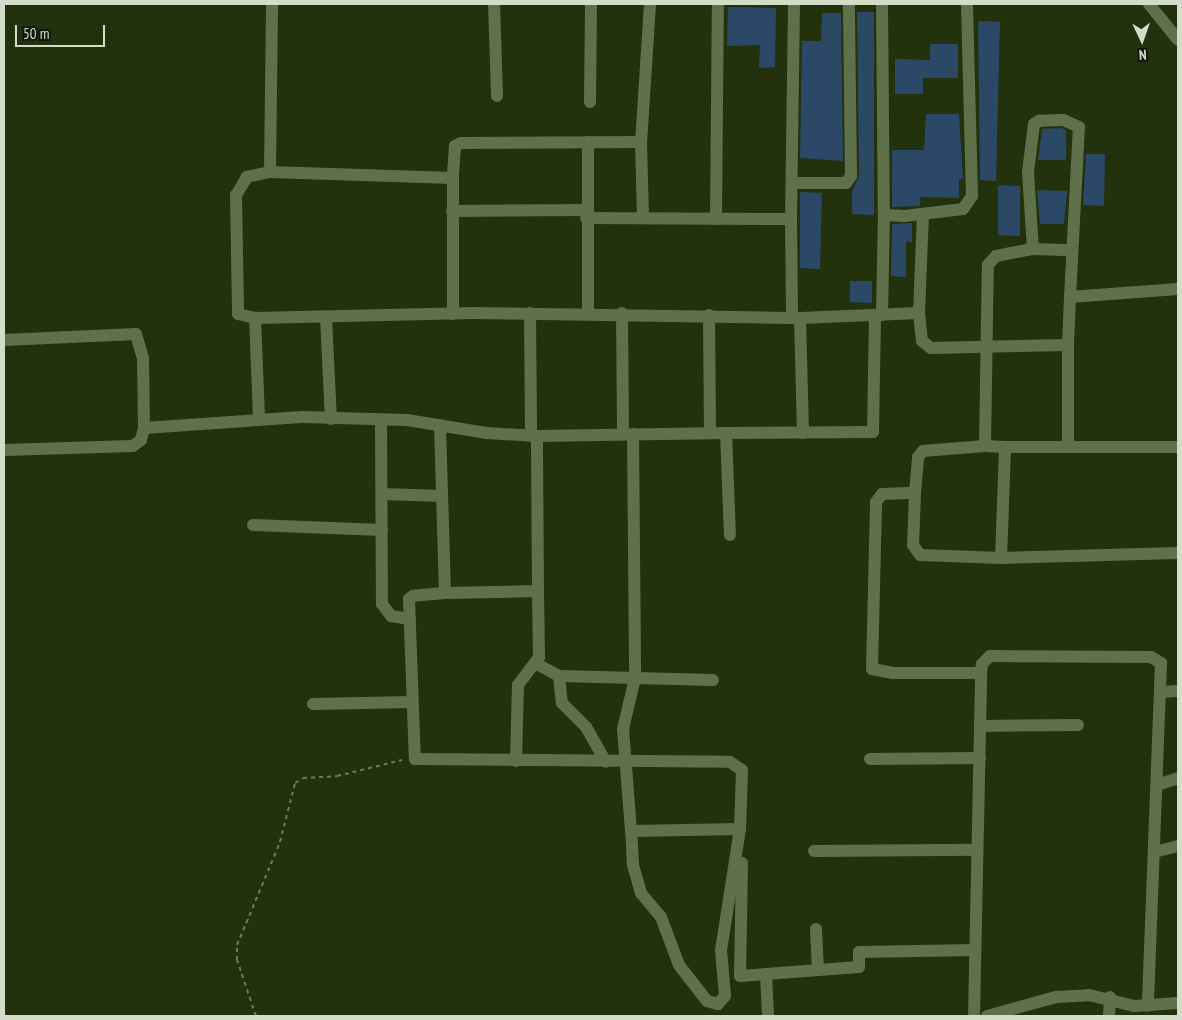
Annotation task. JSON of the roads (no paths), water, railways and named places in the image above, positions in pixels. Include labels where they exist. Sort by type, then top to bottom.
[{"type":"street","points":[[270,172],[272,4]]},
{"type":"street","points":[[494,4],[497,96]]},
{"type":"street","points":[[590,102],[591,4]]},
{"type":"street","points":[[643,218],[641,142],[650,4]]},
{"type":"street","points":[[716,219],[718,4]]},
{"type":"street","points":[[794,4],[794,184],[791,219],[804,433]]},
{"type":"street","points":[[794,184],[846,182],[852,176],[850,4]]},
{"type":"street","points":[[144,428],[211,425],[259,417],[331,418],[440,425],[534,436],[874,432],[884,214],[882,4]]},
{"type":"street","points":[[884,214],[923,215],[963,209],[972,196],[967,4]]},
{"type":"street","points":[[1149,4],[1178,40]]},
{"type":"street","points":[[1034,249],[1028,172],[1034,124],[1063,120],[1079,127],[1071,250],[1068,345],[1068,448]]},
{"type":"street","points":[[588,142],[586,214],[588,313]]},
{"type":"street","points":[[453,314],[452,211],[455,146],[461,143],[641,142]]},
{"type":"street","points":[[453,178],[270,172],[247,177],[236,195],[237,309],[241,317],[326,318],[453,314],[622,313],[796,318],[919,313]]},
{"type":"street","points":[[452,211],[586,214],[643,218],[791,219]]},
{"type":"street","points":[[923,215],[919,313],[926,347],[1068,345]]},
{"type":"street","points":[[985,446],[984,346],[988,265],[996,256],[1034,249],[1071,250]]},
{"type":"street","points":[[1070,298],[1178,289]]},
{"type":"street","points":[[516,761],[518,685],[538,664],[538,590],[530,313]]},
{"type":"street","points":[[538,590],[413,596],[410,619],[414,760],[606,762],[626,762],[730,762],[737,766],[743,783],[737,852],[721,950],[725,996],[723,1001],[710,1011],[679,965],[661,917],[641,894],[633,865],[626,762],[624,716],[635,678],[628,434],[622,313]]},
{"type":"street","points":[[709,315],[710,433]]},
{"type":"street","points":[[256,318],[259,417]]},
{"type":"street","points":[[326,318],[331,418]]},
{"type":"street","points":[[4,340],[136,334],[143,358],[144,428],[141,440],[133,446],[4,450]]},
{"type":"street","points":[[380,422],[384,494],[382,604],[390,616],[410,619]]},
{"type":"street","points":[[440,425],[445,594]]},
{"type":"street","points":[[726,433],[730,535]]},
{"type":"street","points":[[1178,447],[1068,448],[985,446],[923,451],[918,457],[913,545],[920,555],[1001,558],[1178,553]]},
{"type":"street","points":[[1001,558],[1004,447]]},
{"type":"street","points":[[915,493],[882,494],[876,502],[870,663],[876,672],[884,673],[981,673]]},
{"type":"street","points":[[384,494],[442,496]]},
{"type":"street","points":[[253,525],[382,530]]},
{"type":"street","points":[[974,1016],[981,673],[982,664],[990,656],[1151,657],[1162,664],[1148,1006]]},
{"type":"street","points":[[538,664],[558,676],[713,680]]},
{"type":"street","points":[[558,676],[562,703],[586,727],[606,762]]},
{"type":"street","points":[[1160,692],[1178,691]]},
{"type":"street","points":[[313,704],[412,702]]},
{"type":"street","points":[[980,726],[1078,725]]},
{"type":"street","points":[[870,759],[980,758]]},
{"type":"street","points":[[1156,785],[1178,778]]},
{"type":"street","points":[[631,832],[740,829]]},
{"type":"street","points":[[1154,852],[1178,846]]},
{"type":"street","points":[[814,851],[977,850]]},
{"type":"street","points":[[737,852],[742,863],[740,976],[859,967],[859,952],[975,950]]},
{"type":"street","points":[[816,929],[818,970]]},
{"type":"street","points":[[766,974],[768,1016]]},
{"type":"street","points":[[987,1016],[1056,997],[1110,997],[1148,1006],[1178,1003]]},
{"type":"street","points":[[1109,1016],[1110,997]]}]
